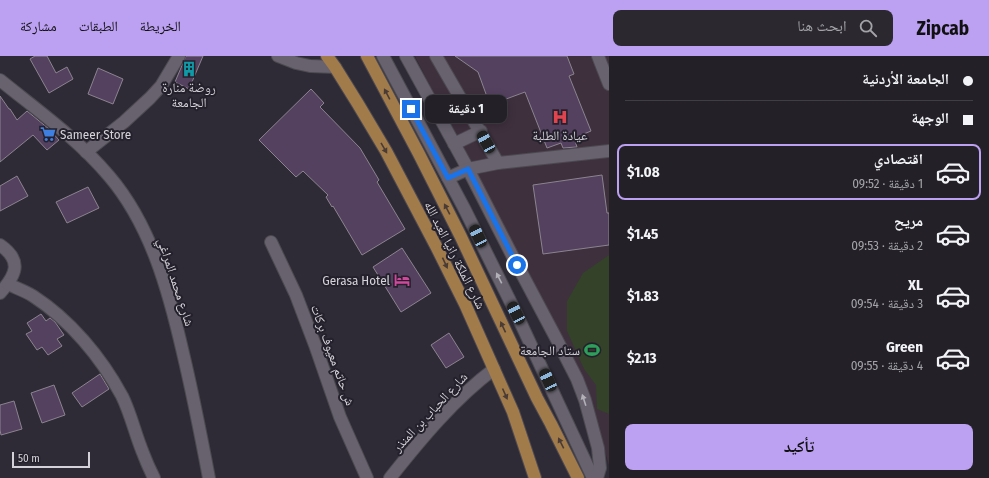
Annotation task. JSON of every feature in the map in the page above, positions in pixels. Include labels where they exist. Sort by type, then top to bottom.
[{"type":"main road","name":"شارع الملكة رانيا العبد الله","points":[[327,56],[386,151],[465,304],[513,412],[535,478]]},
{"type":"main road","name":"شارع الملكة رانيا العبد الله","points":[[367,56],[462,237],[537,398],[552,424],[578,478]]},
{"type":"street","points":[[86,152],[124,122],[150,98],[161,86],[179,56]]},
{"type":"street","points":[[278,56],[296,63],[310,66],[335,67]]},
{"type":"street","points":[[383,56],[448,178],[516,313],[593,478]]},
{"type":"street","points":[[406,56],[468,169],[579,385],[598,448],[600,468],[597,478]]},
{"type":"street","points":[[436,56],[481,131],[498,163]]},
{"type":"street","points":[[598,56],[609,84]]},
{"type":"street","name":"شارع محمد المراغي","points":[[0,80],[86,152],[109,176],[126,199],[136,216],[160,269],[176,323],[199,424],[209,478]]},
{"type":"street","points":[[454,144],[481,131]]},
{"type":"street","points":[[448,178],[468,169],[498,163],[609,152]]},
{"type":"street","name":"ش حاتم معيوف بركات","points":[[271,242],[296,295],[340,416],[367,478]]},
{"type":"street","points":[[0,245],[11,254],[15,265],[14,273],[8,284],[0,293]]},
{"type":"street","points":[[8,284],[32,296],[54,312],[88,346],[104,367],[122,396],[128,409],[143,453],[154,478]]},
{"type":"street","name":"شارع الحباب بن المنذر","points":[[390,478],[431,429],[481,379],[494,369]]},
{"type":"shaded area","points":[[415,56],[609,56],[609,465],[591,403]]},
{"type":"green space","name":"ستاد الجامعة","points":[[609,255],[609,414],[597,409],[596,385],[584,369],[567,331],[567,301],[583,273]]},
{"type":"building","points":[[35,56],[47,56],[56,73],[67,67],[73,79],[49,93],[30,59]]},
{"type":"building","name":"روضة منارة الجامعة","points":[[186,56],[203,56],[189,89],[175,82]]},
{"type":"building","points":[[455,56],[567,56],[574,74],[569,76],[591,131],[574,138],[577,147],[563,148],[561,143],[547,148],[525,92],[490,105],[478,72]]},
{"type":"building","points":[[98,68],[123,79],[113,104],[88,94]]},
{"type":"building","points":[[311,89],[324,103],[320,107],[360,148],[379,180],[377,182],[405,229],[362,255],[333,206],[332,207],[326,197],[328,195],[303,171],[296,177],[259,140]]},
{"type":"building","points":[[0,96],[17,120],[27,111],[49,129],[59,140],[47,150],[33,135],[0,162]]},
{"type":"building","points":[[602,175],[607,213],[609,213],[609,245],[543,254],[533,185]]},
{"type":"building","points":[[17,176],[28,196],[0,211],[0,186]]},
{"type":"building","points":[[88,187],[99,208],[67,223],[56,202]]},
{"type":"building","name":"Gerasa Hotel","points":[[402,248],[431,293],[401,312],[373,267]]},
{"type":"building","points":[[41,314],[46,321],[50,318],[55,322],[64,335],[57,339],[62,346],[48,355],[42,347],[37,350],[26,334],[32,331],[27,323]]},
{"type":"building","points":[[449,333],[464,357],[446,368],[431,345]]},
{"type":"building","points":[[100,374],[109,389],[82,407],[72,393]]},
{"type":"building","points":[[54,385],[65,415],[42,423],[31,393]]},
{"type":"building","points":[[14,401],[22,429],[1,435],[0,405]]},
{"type":"place","name":"روضة منارة الجامعة","points":[[189,69]]},
{"type":"place","name":"عيادة الطلبة","points":[[560,117]]},
{"type":"place","name":"Sameer Store","points":[[48,134]]},
{"type":"place","name":"Gerasa Hotel","points":[[402,280]]},
{"type":"place","name":"ستاد الجامعة","points":[[592,350]]},
{"type":"route","points":[[411,109],[448,178],[468,169],[517,265]]}]
